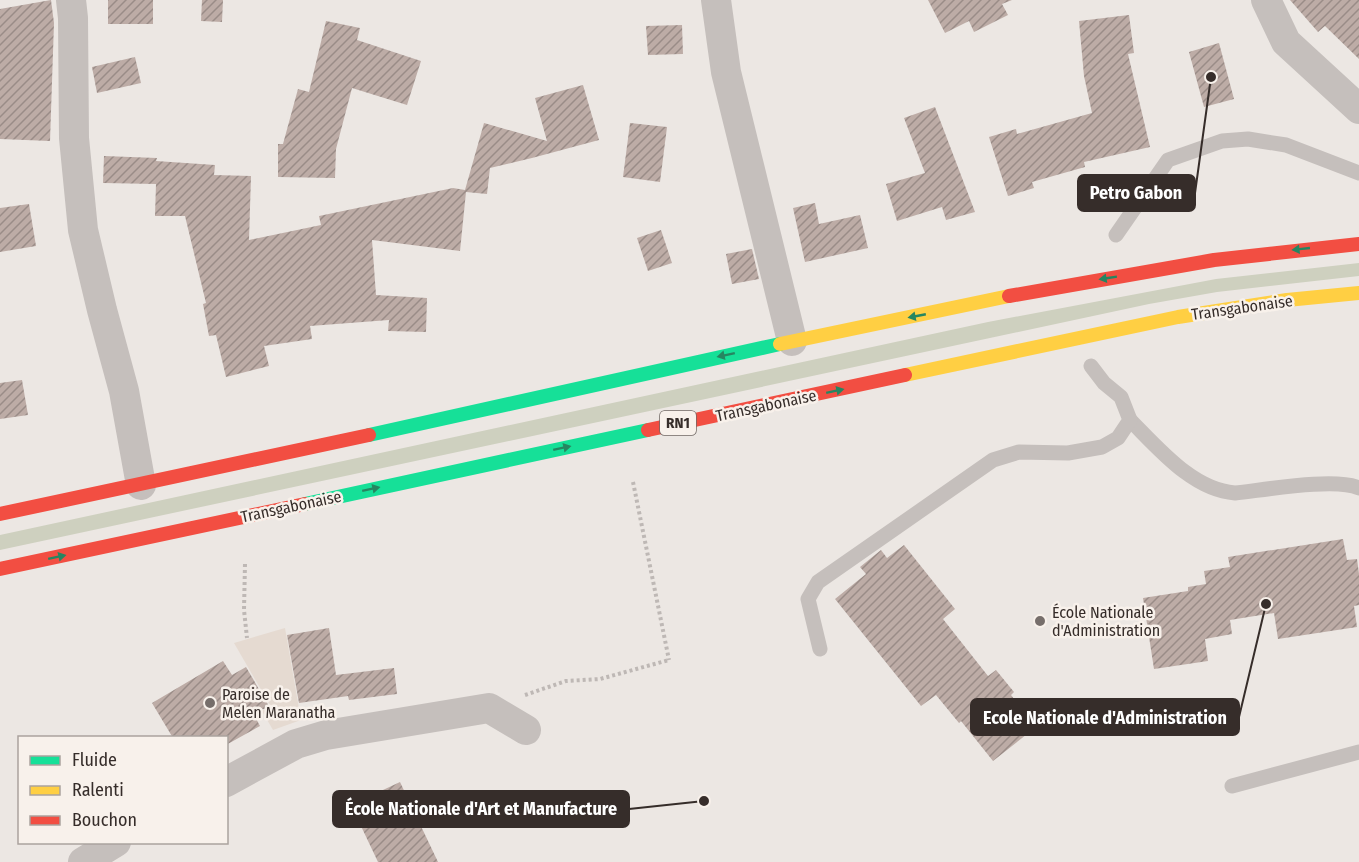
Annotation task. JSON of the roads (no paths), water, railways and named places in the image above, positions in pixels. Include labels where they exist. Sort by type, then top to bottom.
[{"type":"highway","points":[[0,514],[792,340],[1053,287],[1214,260],[1359,244]]},
{"type":"highway","name":"Transgabonaise","points":[[0,568],[1178,317],[1287,300],[1359,293]]},
{"type":"street","points":[[71,0],[74,138],[83,230],[124,391],[141,484]]},
{"type":"street","points":[[716,0],[726,72],[792,340]]},
{"type":"street","points":[[1266,0],[1286,42],[1359,109]]},
{"type":"street","points":[[228,781],[297,744],[326,735],[489,708],[525,730]]},
{"type":"street","points":[[83,862],[114,844]]},
{"type":"lane","points":[[1116,235],[1168,160],[1222,141],[1248,139],[1286,145],[1359,173]]},
{"type":"lane","points":[[1091,366],[1121,397],[1130,420],[1191,476],[1221,492],[1235,493],[1334,483],[1359,488]]},
{"type":"lane","points":[[820,649],[808,599],[818,582],[993,460],[1020,452],[1068,453],[1102,447],[1118,438],[1130,420]]},
{"type":"lane","points":[[1232,786],[1359,752]]},
{"type":"place","name":"Petro Gabon","points":[[1211,77]]},
{"type":"place","name":"Ecole Nationale d'Administration","points":[[1266,604]]},
{"type":"place","name":"École Nationale d'Administration","points":[[1040,621]]},
{"type":"place","name":"Paroise de Melen Maranatha","points":[[210,703]]},
{"type":"place","name":"École Nationale d'Art et Manufacture","points":[[704,801]]}]
